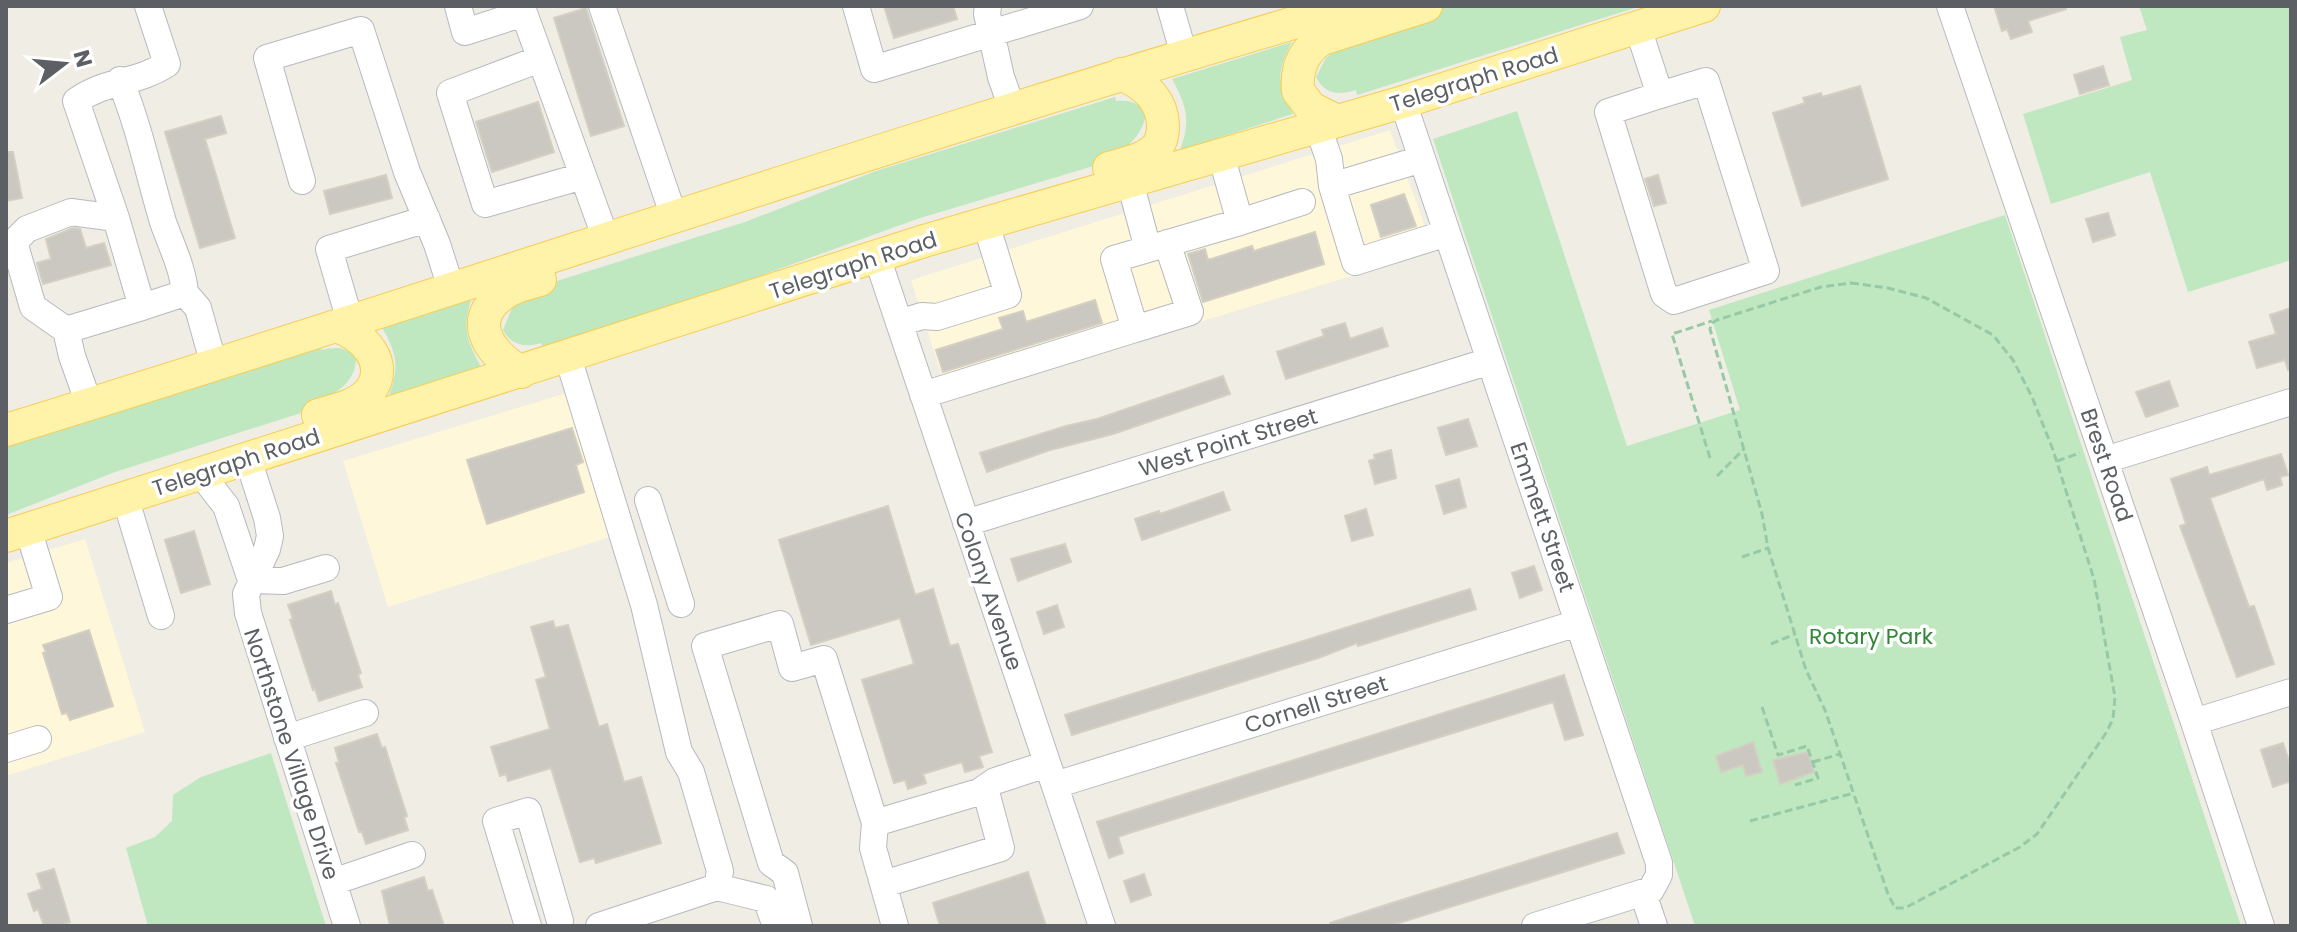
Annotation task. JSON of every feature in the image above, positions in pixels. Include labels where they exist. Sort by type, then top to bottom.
[{"type":"main road","points":[[6,430],[1184,55],[1295,14],[1351,6]]},
{"type":"main road","points":[[1328,124],[1298,91],[1300,62],[1313,45],[1337,34],[1426,6]]},
{"type":"main road","name":"Telegraph Road","points":[[24,530],[863,261],[1403,102],[1698,7]]},
{"type":"main road","points":[[863,261],[918,227],[1144,157],[1158,146],[1163,131],[1162,114],[1149,91],[1121,74]]},
{"type":"main road","points":[[521,372],[494,353],[485,334],[490,304],[511,290],[732,219],[819,172]]},
{"type":"main road","points":[[24,530],[57,505],[125,477],[346,406],[362,398],[371,390],[376,372],[375,359],[371,349],[343,323]]},
{"type":"street","points":[[142,307],[76,101],[90,91],[120,80],[147,77],[167,64],[148,6]]},
{"type":"street","points":[[458,6],[465,32],[524,13],[606,239]]},
{"type":"street","points":[[602,6],[674,217]]},
{"type":"street","points":[[856,6],[874,69],[1080,6]]},
{"type":"street","points":[[988,6],[992,34],[1012,108]]},
{"type":"street","points":[[1170,6],[1184,55]]},
{"type":"street","name":"Brest Road","points":[[1950,6],[2261,926]]},
{"type":"street","points":[[1638,28],[1660,95]]},
{"type":"street","points":[[302,181],[267,58],[361,30],[407,172],[451,288]]},
{"type":"street","points":[[540,59],[450,93],[485,204],[583,176]]},
{"type":"street","points":[[120,80],[131,106],[185,293],[198,308],[214,365]]},
{"type":"street","points":[[1706,81],[1766,271],[1674,301],[1664,294],[1608,112],[1660,95],[1706,81]]},
{"type":"street","name":"Emmett Street","points":[[1403,102],[1659,863],[1655,885],[1643,893]]},
{"type":"street","points":[[1328,124],[1332,186],[1355,262],[1447,233]]},
{"type":"street","points":[[1221,155],[1240,222]]},
{"type":"street","points":[[1332,186],[1422,159]]},
{"type":"street","points":[[923,395],[1190,312],[1130,182]]},
{"type":"street","points":[[1135,329],[1114,259],[1302,202]]},
{"type":"street","points":[[89,404],[66,330],[33,307],[14,242],[27,229],[71,212],[116,218]]},
{"type":"street","points":[[343,323],[329,249],[427,219]]},
{"type":"street","points":[[899,323],[922,316],[937,317],[1008,295],[986,224]]},
{"type":"street","name":"Colony Avenue","points":[[863,261],[899,323],[1102,926]]},
{"type":"street","points":[[66,330],[185,293]]},
{"type":"street","points":[[568,357],[644,605],[679,752],[691,772],[720,871],[717,887]]},
{"type":"street","name":"West Point Street","points":[[966,523],[1490,361]]},
{"type":"street","points":[[2105,460],[2291,402]]},
{"type":"street","name":"Northstone Village Drive","points":[[248,459],[270,536],[246,594],[248,613],[347,926]]},
{"type":"street","name":"Northstone Village Drive","points":[[201,474],[226,506],[251,580]]},
{"type":"street","points":[[125,497],[161,616]]},
{"type":"street","points":[[648,500],[681,604]]},
{"type":"street","points":[[6,610],[49,597],[24,530]]},
{"type":"street","points":[[251,580],[283,581],[326,568]]},
{"type":"street","name":"Cornell Street","points":[[875,823],[985,788],[995,781],[1051,774],[1578,623]]},
{"type":"street","points":[[799,926],[785,873],[771,863],[705,646],[780,624],[792,668],[824,659],[875,823],[873,848],[895,926]]},
{"type":"street","points":[[2194,722],[2291,692]]},
{"type":"street","points":[[287,738],[365,713]]},
{"type":"street","points":[[6,749],[38,739]]},
{"type":"street","points":[[884,884],[1001,848],[985,788]]},
{"type":"street","points":[[528,926],[496,821],[528,811],[556,924]]},
{"type":"street","points":[[333,882],[412,855]]},
{"type":"street","points":[[599,926],[717,887],[766,899],[776,926]]},
{"type":"street","points":[[1535,926],[1643,893],[1654,926]]},
{"type":"path","points":[[1710,458],[1672,334],[1821,287],[1851,283],[1926,298],[1993,335],[2013,360],[2032,397],[2061,472],[2094,579],[2115,697],[2113,719],[2106,733],[2037,834],[2020,847],[1916,903],[1895,908],[1825,710],[1806,670],[1768,548],[1762,514],[1710,329],[1717,320]]},
{"type":"path","points":[[1717,476],[1744,449]]},
{"type":"path","points":[[1742,557],[1768,548]]},
{"type":"path","points":[[1771,644],[1795,634]]},
{"type":"path","points":[[1762,707],[1778,755],[1807,746],[1818,778],[1795,785]]},
{"type":"path","points":[[1813,762],[1840,754]]},
{"type":"path","points":[[1750,821],[1854,793]]},
{"type":"shaded area","points":[[1390,130],[1434,251],[949,398],[911,280]]},
{"type":"shaded area","points":[[570,392],[610,537],[388,607],[343,461]]},
{"type":"shaded area","points":[[85,539],[145,732],[6,776],[6,563]]},
{"type":"green space","points":[[1447,6],[1641,6],[1357,95],[1356,90],[1338,93],[1328,90],[1316,77],[1326,58],[1353,35]]},
{"type":"green space","points":[[2139,6],[2291,6],[2291,260],[2188,292],[2150,172],[2051,204],[2023,114],[2132,80],[2120,37],[2147,30]]},
{"type":"green space","points":[[1292,42],[1280,78],[1293,114],[1180,150],[1186,130],[1186,114],[1172,79]]},
{"type":"green space","points":[[1115,97],[1116,101],[1136,104],[1146,113],[1138,134],[1110,161],[917,219],[724,289],[543,348],[541,343],[524,345],[514,342],[503,330],[512,308],[538,287],[745,222],[876,171]]},
{"type":"green space","name":"Rotary Park","points":[[1517,111],[1627,446],[1740,410],[1709,310],[2005,215],[2241,926],[1695,926],[1433,139]]},
{"type":"green space","points":[[472,297],[466,326],[481,367],[389,396],[396,367],[391,344],[381,325]]},
{"type":"green space","points":[[319,345],[321,350],[344,349],[356,358],[350,379],[321,402],[323,406],[115,472],[6,515],[6,444]]},
{"type":"green space","points":[[271,753],[326,926],[148,926],[126,848],[155,837],[172,821],[173,795],[201,777]]},
{"type":"building","points":[[884,6],[953,6],[957,19],[894,38]]},
{"type":"building","points":[[1994,6],[2065,6],[2066,9],[2028,21],[2032,32],[2011,39],[2007,29],[2002,31]]},
{"type":"building","points":[[586,8],[624,126],[591,136],[554,18]]},
{"type":"building","points":[[2103,66],[2109,85],[2080,94],[2074,75]]},
{"type":"building","points":[[1860,86],[1888,179],[1802,206],[1773,113],[1805,103],[1803,98],[1821,93],[1822,97]]},
{"type":"building","points":[[538,102],[554,152],[492,172],[476,122]]},
{"type":"building","points":[[221,116],[226,133],[205,139],[235,238],[200,248],[165,132]]},
{"type":"building","points":[[6,152],[13,152],[22,198],[6,201]]},
{"type":"building","points":[[386,175],[392,198],[330,214],[324,191]]},
{"type":"building","points":[[1658,175],[1666,203],[1654,206],[1645,179]]},
{"type":"building","points":[[1404,194],[1416,226],[1381,237],[1371,205]]},
{"type":"building","points":[[2108,213],[2115,235],[2093,242],[2086,219]]},
{"type":"building","points":[[73,228],[80,229],[86,248],[104,243],[111,265],[43,284],[37,263],[51,259],[46,239]]},
{"type":"building","points":[[1315,232],[1324,264],[1203,302],[1188,254],[1205,249],[1208,260],[1252,246],[1254,251]]},
{"type":"building","points":[[1095,300],[1102,323],[943,372],[936,350],[1003,329],[999,318],[1023,311],[1026,322]]},
{"type":"building","points":[[2291,308],[2291,370],[2288,370],[2285,360],[2257,368],[2249,342],[2276,334],[2270,315]]},
{"type":"building","points":[[1345,323],[1350,339],[1382,328],[1388,346],[1286,379],[1277,352],[1324,336],[1322,330]]},
{"type":"building","points":[[1223,376],[1230,394],[1113,434],[1050,450],[987,472],[980,453],[1097,419]]},
{"type":"building","points":[[2169,381],[2178,406],[2146,417],[2136,392]]},
{"type":"building","points":[[1468,419],[1477,446],[1446,455],[1438,428]]},
{"type":"building","points":[[572,428],[583,462],[576,465],[584,492],[487,524],[467,460]]},
{"type":"building","points":[[1391,450],[1396,478],[1375,484],[1369,461],[1375,459],[1374,455]]},
{"type":"building","points":[[2281,454],[2288,475],[2280,477],[2282,485],[2267,490],[2264,479],[2210,498],[2249,607],[2254,606],[2274,664],[2237,677],[2180,526],[2186,524],[2171,479],[2207,467],[2209,475]]},
{"type":"building","points":[[1459,479],[1466,507],[1444,514],[1436,486]]},
{"type":"building","points":[[1223,492],[1230,510],[1142,540],[1135,519],[1159,511],[1160,514]]},
{"type":"building","points":[[888,506],[915,595],[933,589],[950,646],[958,644],[992,752],[979,756],[983,767],[965,772],[962,762],[923,774],[926,783],[908,789],[905,780],[894,783],[862,680],[914,664],[900,618],[811,645],[779,540]]},
{"type":"building","points":[[1366,509],[1373,535],[1352,541],[1345,516]]},
{"type":"building","points":[[194,531],[210,584],[181,593],[165,540]]},
{"type":"building","points":[[1065,544],[1071,562],[1018,581],[1011,559]]},
{"type":"building","points":[[1534,566],[1542,590],[1520,598],[1512,573]]},
{"type":"building","points":[[1470,589],[1476,609],[1358,646],[1357,643],[1072,735],[1065,715]]},
{"type":"building","points":[[331,591],[335,605],[338,603],[361,673],[358,675],[362,687],[319,701],[290,620],[293,619],[288,605]]},
{"type":"building","points":[[1057,605],[1064,627],[1044,634],[1037,612]]},
{"type":"building","points":[[553,621],[555,628],[568,625],[599,727],[607,724],[624,782],[641,777],[661,843],[596,863],[594,858],[580,862],[551,768],[508,781],[506,774],[500,776],[491,747],[550,729],[536,680],[546,677],[531,627]]},
{"type":"building","points":[[89,630],[113,706],[70,720],[67,713],[62,714],[43,645]]},
{"type":"building","points":[[1564,675],[1583,735],[1565,740],[1553,702],[1126,834],[1118,837],[1123,853],[1109,858],[1097,822]]},
{"type":"building","points":[[377,734],[382,748],[385,747],[407,816],[404,817],[408,830],[366,844],[336,763],[339,762],[335,748]]},
{"type":"building","points":[[1753,742],[1762,772],[1746,776],[1743,765],[1721,772],[1716,756]]},
{"type":"building","points":[[2283,743],[2291,767],[2291,781],[2273,787],[2261,750]]},
{"type":"building","points":[[1808,752],[1814,772],[1780,784],[1773,760]]},
{"type":"building","points":[[1617,833],[1624,853],[1389,926],[1330,926],[1330,923]]},
{"type":"building","points":[[54,869],[70,922],[44,926],[28,894],[42,889],[37,874]]},
{"type":"building","points":[[1028,872],[1046,926],[940,926],[933,903]]},
{"type":"building","points":[[1144,874],[1151,895],[1131,902],[1124,881]]},
{"type":"building","points":[[424,877],[428,891],[432,890],[444,926],[390,926],[382,891]]}]
